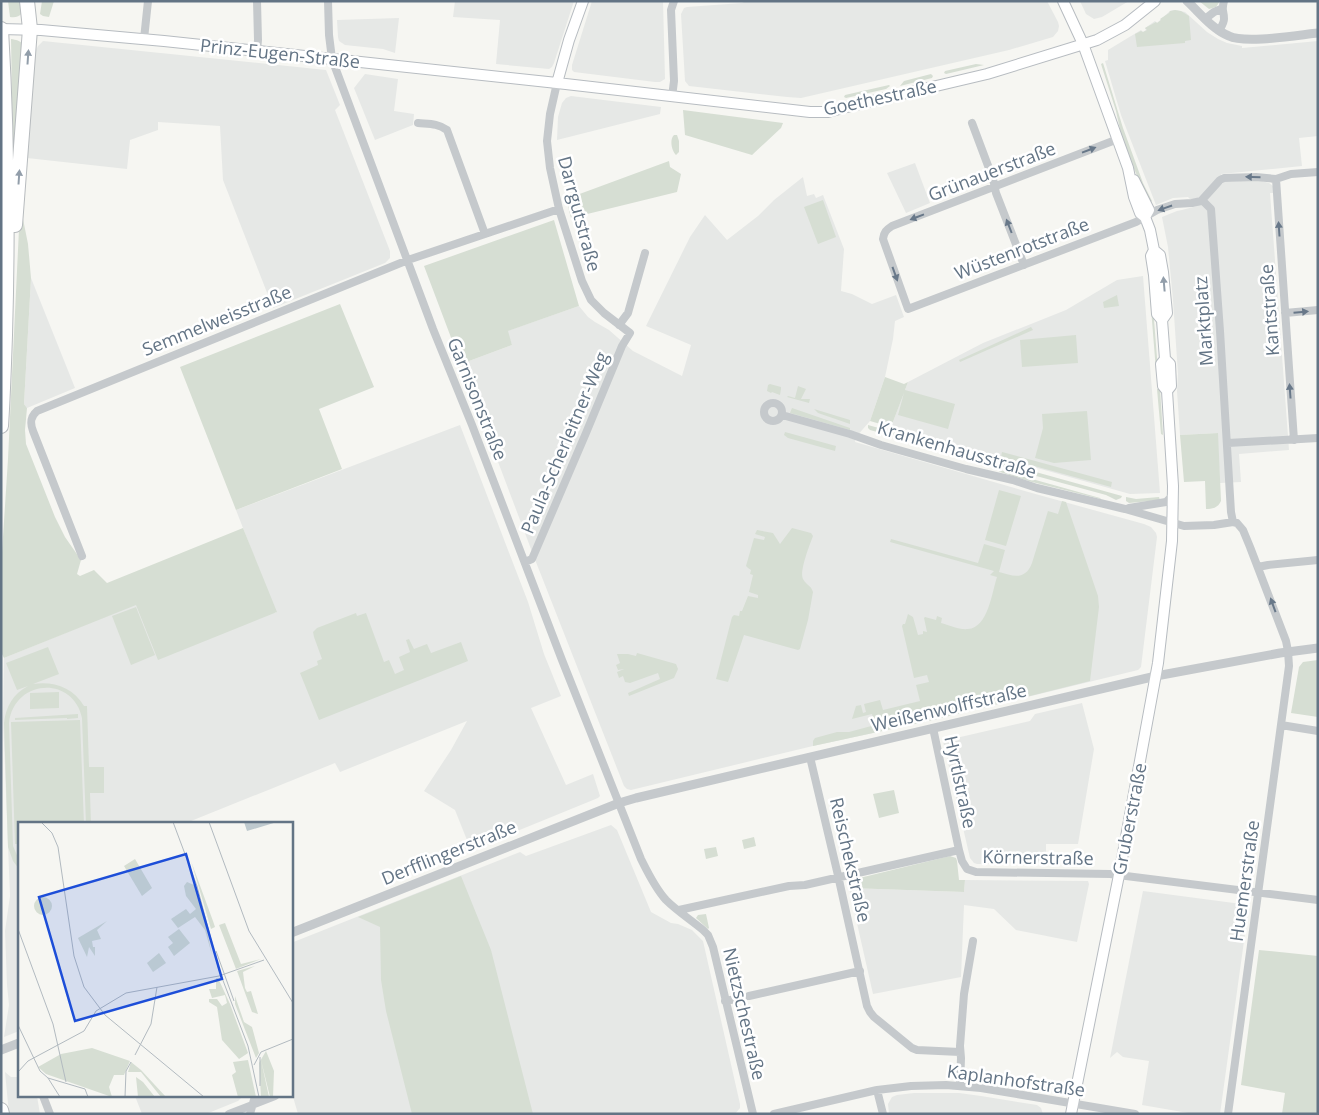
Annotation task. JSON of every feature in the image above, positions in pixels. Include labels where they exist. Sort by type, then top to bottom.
[{"type":"highway","points":[[7,278],[14,234],[27,1]]},
{"type":"highway","points":[[1,29],[6,146],[7,278],[1,426]]},
{"type":"highway","points":[[1,1110],[2,1114]]},
{"type":"main road","points":[[558,83],[569,40],[583,1]]},
{"type":"main road","points":[[1063,1],[1083,44],[1128,168],[1137,205],[1140,213],[1145,217]]},
{"type":"main road","name":"Goethestraße","points":[[558,83],[795,111],[828,112],[987,74],[1097,40],[1115,31],[1155,1]]},
{"type":"main road","name":"Prinz-Eugen-Straße","points":[[1,29],[24,29],[144,39],[558,83]]},
{"type":"main road","name":"Gruberstraße","points":[[1072,1108],[1120,875],[1156,676],[1172,541],[1173,495],[1167,391],[1162,386],[1161,364],[1165,359],[1162,320],[1167,313],[1164,272],[1160,256],[1154,250],[1145,217]]},
{"type":"street","points":[[144,39],[148,1]]},
{"type":"street","points":[[257,1],[257,51]]},
{"type":"street","name":"Garnisonstraße","points":[[328,1],[332,60],[433,329],[619,803]]},
{"type":"street","points":[[672,97],[674,82],[671,10],[674,1]]},
{"type":"street","points":[[1187,1],[1219,31],[1230,37],[1249,40],[1318,33]]},
{"type":"street","points":[[1205,19],[1214,12],[1223,9],[1222,25],[1219,31]]},
{"type":"street","name":"Darrgutstraße","points":[[558,83],[550,114],[547,141],[550,168],[559,209],[586,292],[596,306],[630,333]]},
{"type":"street","points":[[418,123],[436,124],[447,130],[485,234]]},
{"type":"street","points":[[972,123],[993,178],[996,193],[1024,265]]},
{"type":"street","name":"Grünauerstraße","points":[[908,309],[883,239],[883,234],[886,230],[892,226],[1118,139]]},
{"type":"street","points":[[1202,200],[1224,178],[1256,177],[1276,179],[1297,173],[1318,172]]},
{"type":"street","name":"Kantstraße","points":[[1276,179],[1294,440]]},
{"type":"street","name":"Wüstenrotstraße","points":[[908,309],[1136,222],[1157,210],[1175,204],[1192,203],[1202,200]]},
{"type":"street","name":"Marktplatz","points":[[1202,200],[1211,209],[1233,522]]},
{"type":"street","name":"Semmelweisstraße","points":[[82,556],[32,431],[31,419],[33,414],[43,408],[408,260],[559,209]]},
{"type":"street","points":[[619,325],[628,313],[645,253]]},
{"type":"street","points":[[1285,313],[1318,310]]},
{"type":"street","name":"Paula-Scherleitner-Weg","points":[[525,562],[532,559],[622,346],[630,333]]},
{"type":"street","name":"Krankenhausstraße","points":[[782,415],[966,469],[1172,522],[1190,526],[1214,526],[1233,522]]},
{"type":"street","points":[[1228,443],[1318,438]]},
{"type":"street","name":"Krankenhausstraße","points":[[1124,509],[1166,502],[1173,495]]},
{"type":"street","name":"Huemerstraße","points":[[1228,1114],[1289,666],[1286,641],[1258,568],[1243,530],[1233,522]]},
{"type":"street","points":[[1258,568],[1268,565],[1318,560]]},
{"type":"street","name":"Weißenwolffstraße","points":[[619,803],[1156,676],[1288,651],[1318,648]]},
{"type":"street","points":[[1281,726],[1318,731]]},
{"type":"street","name":"Hyrtlstraße","points":[[932,728],[959,850],[962,861],[968,869]]},
{"type":"street","name":"Reischekstraße","points":[[810,757],[870,1012],[912,1048],[923,1051],[960,1052]]},
{"type":"street","name":"Nietzschestraße","points":[[619,803],[648,872],[666,900],[703,930],[710,940],[753,1114]]},
{"type":"street","name":"Derfflingerstraße","points":[[292,933],[619,803]]},
{"type":"street","name":"Körnerstraße","points":[[679,910],[959,850]]},
{"type":"street","name":"Körnerstraße","points":[[968,869],[976,872],[1100,873],[1318,900]]},
{"type":"street","points":[[960,1086],[960,1046],[964,994],[973,942]]},
{"type":"street","points":[[749,996],[860,971]]},
{"type":"street","points":[[726,1001],[736,999]]},
{"type":"street","points":[[4,1049],[18,1043]]},
{"type":"street","name":"Kaplanhofstraße","points":[[774,1114],[877,1090],[921,1086],[960,1086],[1006,1092],[1072,1108],[1135,1114]]},
{"type":"street","points":[[877,1090],[882,1114]]},
{"type":"street","points":[[43,1098],[50,1114]]},
{"type":"street","points":[[250,1114],[254,1098]]},
{"type":"street","points":[[229,1114],[271,1098]]},
{"type":"shaded area","points":[[8,1],[22,1],[22,13],[17,17],[10,17]]},
{"type":"shaded area","points":[[42,1],[54,1],[49,17],[40,14]]},
{"type":"shaded area","points":[[455,1],[574,1],[554,63],[549,69],[496,64],[500,20],[453,17]]},
{"type":"shaded area","points":[[592,1],[663,1],[665,79],[655,82],[574,72],[572,70]]},
{"type":"shaded area","points":[[746,1],[1047,1],[1059,26],[1058,31],[1053,37],[1009,50],[801,98],[689,86],[685,81],[681,14],[684,8],[742,3]]},
{"type":"shaded area","points":[[1080,1],[1129,1],[1102,17],[1094,19],[1086,14]]},
{"type":"shaded area","points":[[1199,1],[1220,1],[1216,7],[1209,9]]},
{"type":"shaded area","points":[[1175,10],[1189,16],[1191,40],[1185,41],[1185,43],[1137,47],[1135,34],[1147,30],[1145,28],[1157,23],[1170,11]]},
{"type":"shaded area","points":[[1170,11],[1185,12],[1207,32],[1218,39],[1242,46],[1242,48],[1318,41],[1318,136],[1299,138],[1302,166],[1221,174],[1221,177],[1200,197],[1191,200],[1188,197],[1173,198],[1156,205],[1121,115],[1105,61],[1108,60],[1108,50],[1141,30],[1143,32],[1146,30],[1145,28],[1155,21],[1157,23]]},
{"type":"shaded area","points":[[399,18],[395,53],[383,49],[345,45],[339,41],[337,20]]},
{"type":"shaded area","points":[[11,39],[19,41],[23,45],[13,209],[11,163],[13,153]]},
{"type":"shaded area","points":[[43,41],[326,70],[340,105],[335,110],[390,251],[390,258],[385,263],[273,308],[223,180],[220,126],[158,122],[158,130],[130,140],[127,169],[27,158],[35,52]]},
{"type":"shaded area","points":[[1103,63],[1123,128],[1143,183],[1152,201],[1150,203],[1134,169],[1121,134],[1116,111],[1101,64]]},
{"type":"shaded area","points":[[976,64],[984,65],[944,73],[945,71]]},
{"type":"shaded area","points":[[365,74],[398,79],[394,111],[414,114],[413,125],[375,140],[354,88]]},
{"type":"shaded area","points":[[931,74],[932,78],[900,86],[904,81]]},
{"type":"shaded area","points":[[890,86],[886,89],[844,97],[845,95]]},
{"type":"shaded area","points":[[571,96],[661,107],[660,114],[557,140],[558,117],[562,103]]},
{"type":"shaded area","points":[[683,110],[783,123],[781,128],[752,155],[685,135]]},
{"type":"shaded area","points":[[677,135],[679,141],[679,152],[676,155],[672,145],[672,137]]},
{"type":"shaded area","points":[[669,161],[670,167],[681,174],[677,192],[571,218],[566,199]]},
{"type":"shaded area","points":[[915,163],[930,203],[906,213],[887,173]]},
{"type":"shaded area","points":[[803,177],[807,196],[814,194],[816,198],[823,195],[844,249],[841,291],[872,304],[896,295],[904,317],[895,321],[885,377],[870,421],[856,437],[855,442],[1151,527],[1157,537],[1141,667],[1138,670],[933,720],[813,746],[631,790],[627,789],[624,786],[534,557],[461,364],[512,345],[507,331],[579,306],[588,317],[609,330],[633,351],[682,376],[691,345],[646,326],[690,237],[705,215],[727,240]]},
{"type":"shaded area","points":[[1258,180],[1273,186],[1274,193],[1270,193],[1289,450],[1239,454],[1241,482],[1220,483],[1217,433],[1180,435],[1173,300],[1168,247],[1162,217],[1197,206],[1224,182]]},
{"type":"shaded area","points":[[823,200],[836,237],[818,244],[804,207]]},
{"type":"shaded area","points":[[23,219],[28,244],[31,278],[24,404],[27,408],[26,444],[55,517],[65,537],[81,560],[77,574],[80,576],[94,570],[107,583],[243,528],[277,612],[158,660],[136,605],[4,658],[1,652],[1,568],[19,229]]},
{"type":"shaded area","points":[[554,220],[579,306],[508,331],[512,345],[461,364],[424,266]]},
{"type":"shaded area","points":[[1143,276],[1160,493],[1130,494],[891,427],[908,382],[983,343],[1066,310],[1117,280]]},
{"type":"shaded area","points":[[31,278],[75,388],[27,408],[24,404]]},
{"type":"shaded area","points":[[1151,282],[1158,370],[1156,371],[1149,283]]},
{"type":"shaded area","points":[[1117,295],[1119,306],[1104,308],[1103,302]]},
{"type":"shaded area","points":[[340,304],[374,387],[319,409],[342,469],[236,510],[180,367]]},
{"type":"shaded area","points":[[1031,327],[1033,330],[960,362],[959,360]]},
{"type":"shaded area","points":[[1076,335],[1078,363],[1022,367],[1020,340]]},
{"type":"shaded area","points":[[885,377],[904,384],[908,382],[905,390],[955,404],[948,429],[898,415],[904,393],[891,427],[870,421]]},
{"type":"shaded area","points":[[770,384],[781,387],[780,395],[767,391]]},
{"type":"shaded area","points":[[798,386],[806,389],[801,399],[810,399],[809,403],[787,397],[795,398]]},
{"type":"shaded area","points":[[1157,389],[1160,389],[1163,435],[1161,434]]},
{"type":"shaded area","points":[[792,408],[850,428],[850,430],[790,413]]},
{"type":"shaded area","points":[[814,409],[850,420],[850,424],[818,413]]},
{"type":"shaded area","points":[[1087,411],[1091,460],[1054,463],[1035,458],[1043,428],[1042,414]]},
{"type":"shaded area","points":[[460,425],[528,602],[544,654],[561,696],[531,708],[566,785],[593,774],[600,796],[471,850],[455,810],[424,791],[451,750],[467,721],[340,772],[335,763],[191,822],[18,822],[18,1031],[4,1037],[9,1005],[5,931],[10,896],[3,717],[4,658],[136,604],[276,613],[236,510]]},
{"type":"shaded area","points":[[868,425],[989,459],[986,462],[870,430]]},
{"type":"shaded area","points":[[785,432],[836,446],[835,451],[788,438],[784,435]]},
{"type":"shaded area","points":[[1218,433],[1221,501],[1215,508],[1206,509],[1205,481],[1184,482],[1180,435]]},
{"type":"shaded area","points":[[1002,452],[1112,482],[1111,487],[1001,457]]},
{"type":"shaded area","points":[[1000,462],[1122,496],[1116,500],[1106,495],[1000,466]]},
{"type":"shaded area","points":[[1000,470],[1101,499],[1032,482],[1000,472]]},
{"type":"shaded area","points":[[999,490],[1021,496],[1006,546],[985,540]]},
{"type":"shaded area","points":[[1126,497],[1136,499],[1159,497],[1160,500],[1129,503],[1126,501]]},
{"type":"shaded area","points":[[1062,501],[1066,502],[1098,596],[1099,607],[1090,681],[933,720],[813,746],[815,738],[875,725],[872,714],[852,719],[856,706],[861,705],[863,713],[866,712],[864,704],[880,700],[883,710],[920,701],[916,685],[929,682],[927,675],[914,678],[902,626],[905,624],[908,614],[913,617],[918,635],[923,634],[923,631],[927,632],[925,617],[936,620],[937,616],[942,618],[941,623],[968,629],[975,627],[985,616],[997,577],[990,575],[994,571],[890,542],[891,539],[978,563],[984,544],[1005,550],[999,572],[1018,576],[1026,573],[1032,563],[1048,511],[1058,514]]},
{"type":"shaded area","points":[[792,528],[811,533],[813,536],[802,570],[803,579],[813,592],[800,649],[744,635],[728,682],[716,679],[732,617],[734,615],[739,616],[748,596],[758,598],[758,595],[749,592],[753,575],[750,574],[751,570],[746,566],[754,538],[764,540],[765,537],[755,534],[757,530],[773,533],[780,544]]},
{"type":"shaded area","points":[[136,607],[155,655],[131,665],[112,616]]},
{"type":"shaded area","points":[[356,613],[357,616],[366,613],[384,662],[389,660],[395,674],[404,670],[399,657],[410,652],[406,640],[409,639],[414,649],[427,644],[431,653],[461,642],[468,661],[319,720],[300,673],[318,665],[317,661],[322,659],[313,632],[317,628]]},
{"type":"shaded area","points":[[48,647],[59,674],[33,684],[40,683],[62,687],[74,694],[84,706],[87,706],[89,767],[104,767],[104,793],[90,793],[91,822],[86,822],[82,718],[76,704],[68,694],[56,689],[44,688],[32,691],[21,698],[13,708],[9,723],[13,846],[18,858],[18,868],[13,861],[8,847],[4,723],[6,711],[11,701],[28,686],[17,690],[6,663]]},
{"type":"shaded area","points":[[637,653],[676,664],[678,669],[674,678],[629,696],[628,693],[660,679],[658,673],[630,683],[625,682],[623,676],[619,678],[617,672],[624,669],[618,670],[616,665],[620,663],[617,654],[636,656]]},
{"type":"shaded area","points":[[1318,660],[1318,717],[1291,713],[1299,667],[1303,662]]},
{"type":"shaded area","points":[[59,692],[59,708],[30,709],[30,693]]},
{"type":"shaded area","points":[[1082,703],[1094,749],[1078,844],[1046,844],[1046,863],[974,863],[970,858],[943,741],[1030,721],[1035,714]]},
{"type":"shaded area","points":[[78,714],[78,718],[15,720],[15,718]]},
{"type":"shaded area","points":[[80,720],[84,822],[18,822],[18,844],[15,844],[11,722]]},
{"type":"shaded area","points":[[894,790],[899,813],[879,818],[873,794]]},
{"type":"shaded area","points":[[611,825],[617,830],[651,912],[671,923],[692,930],[703,941],[740,1104],[740,1108],[735,1114],[298,1114],[292,1093],[292,943],[520,852],[526,856]]},
{"type":"shaded area","points":[[754,837],[756,846],[744,849],[742,840]]},
{"type":"shaded area","points":[[716,847],[718,856],[706,859],[704,849]]},
{"type":"shaded area","points":[[950,856],[956,858],[959,880],[965,880],[964,892],[849,888],[847,881]]},
{"type":"shaded area","points":[[461,876],[491,950],[533,1114],[412,1114],[386,1011],[381,980],[380,927],[358,917]]},
{"type":"shaded area","points":[[965,880],[1088,881],[1089,884],[1077,942],[1016,930],[994,909],[964,905],[961,977],[873,994],[849,888],[964,892]]},
{"type":"shaded area","points":[[1143,891],[1249,905],[1220,1114],[1194,1114],[1142,1105],[1149,1061],[1123,1057],[1117,1052],[1110,1058]]},
{"type":"shaded area","points":[[706,914],[708,929],[696,918],[698,915]]},
{"type":"shaded area","points":[[1259,950],[1318,956],[1318,1114],[1282,1114],[1285,1093],[1241,1085]]},
{"type":"shaded area","points":[[5,1072],[11,1077],[18,1077],[18,1098],[37,1098],[40,1114],[9,1114]]},
{"type":"shaded area","points":[[914,1093],[959,1093],[1037,1105],[1041,1108],[1043,1114],[889,1114],[888,1104],[892,1097]]},
{"type":"shaded area","points":[[136,1098],[241,1098],[206,1114],[142,1114]]}]
